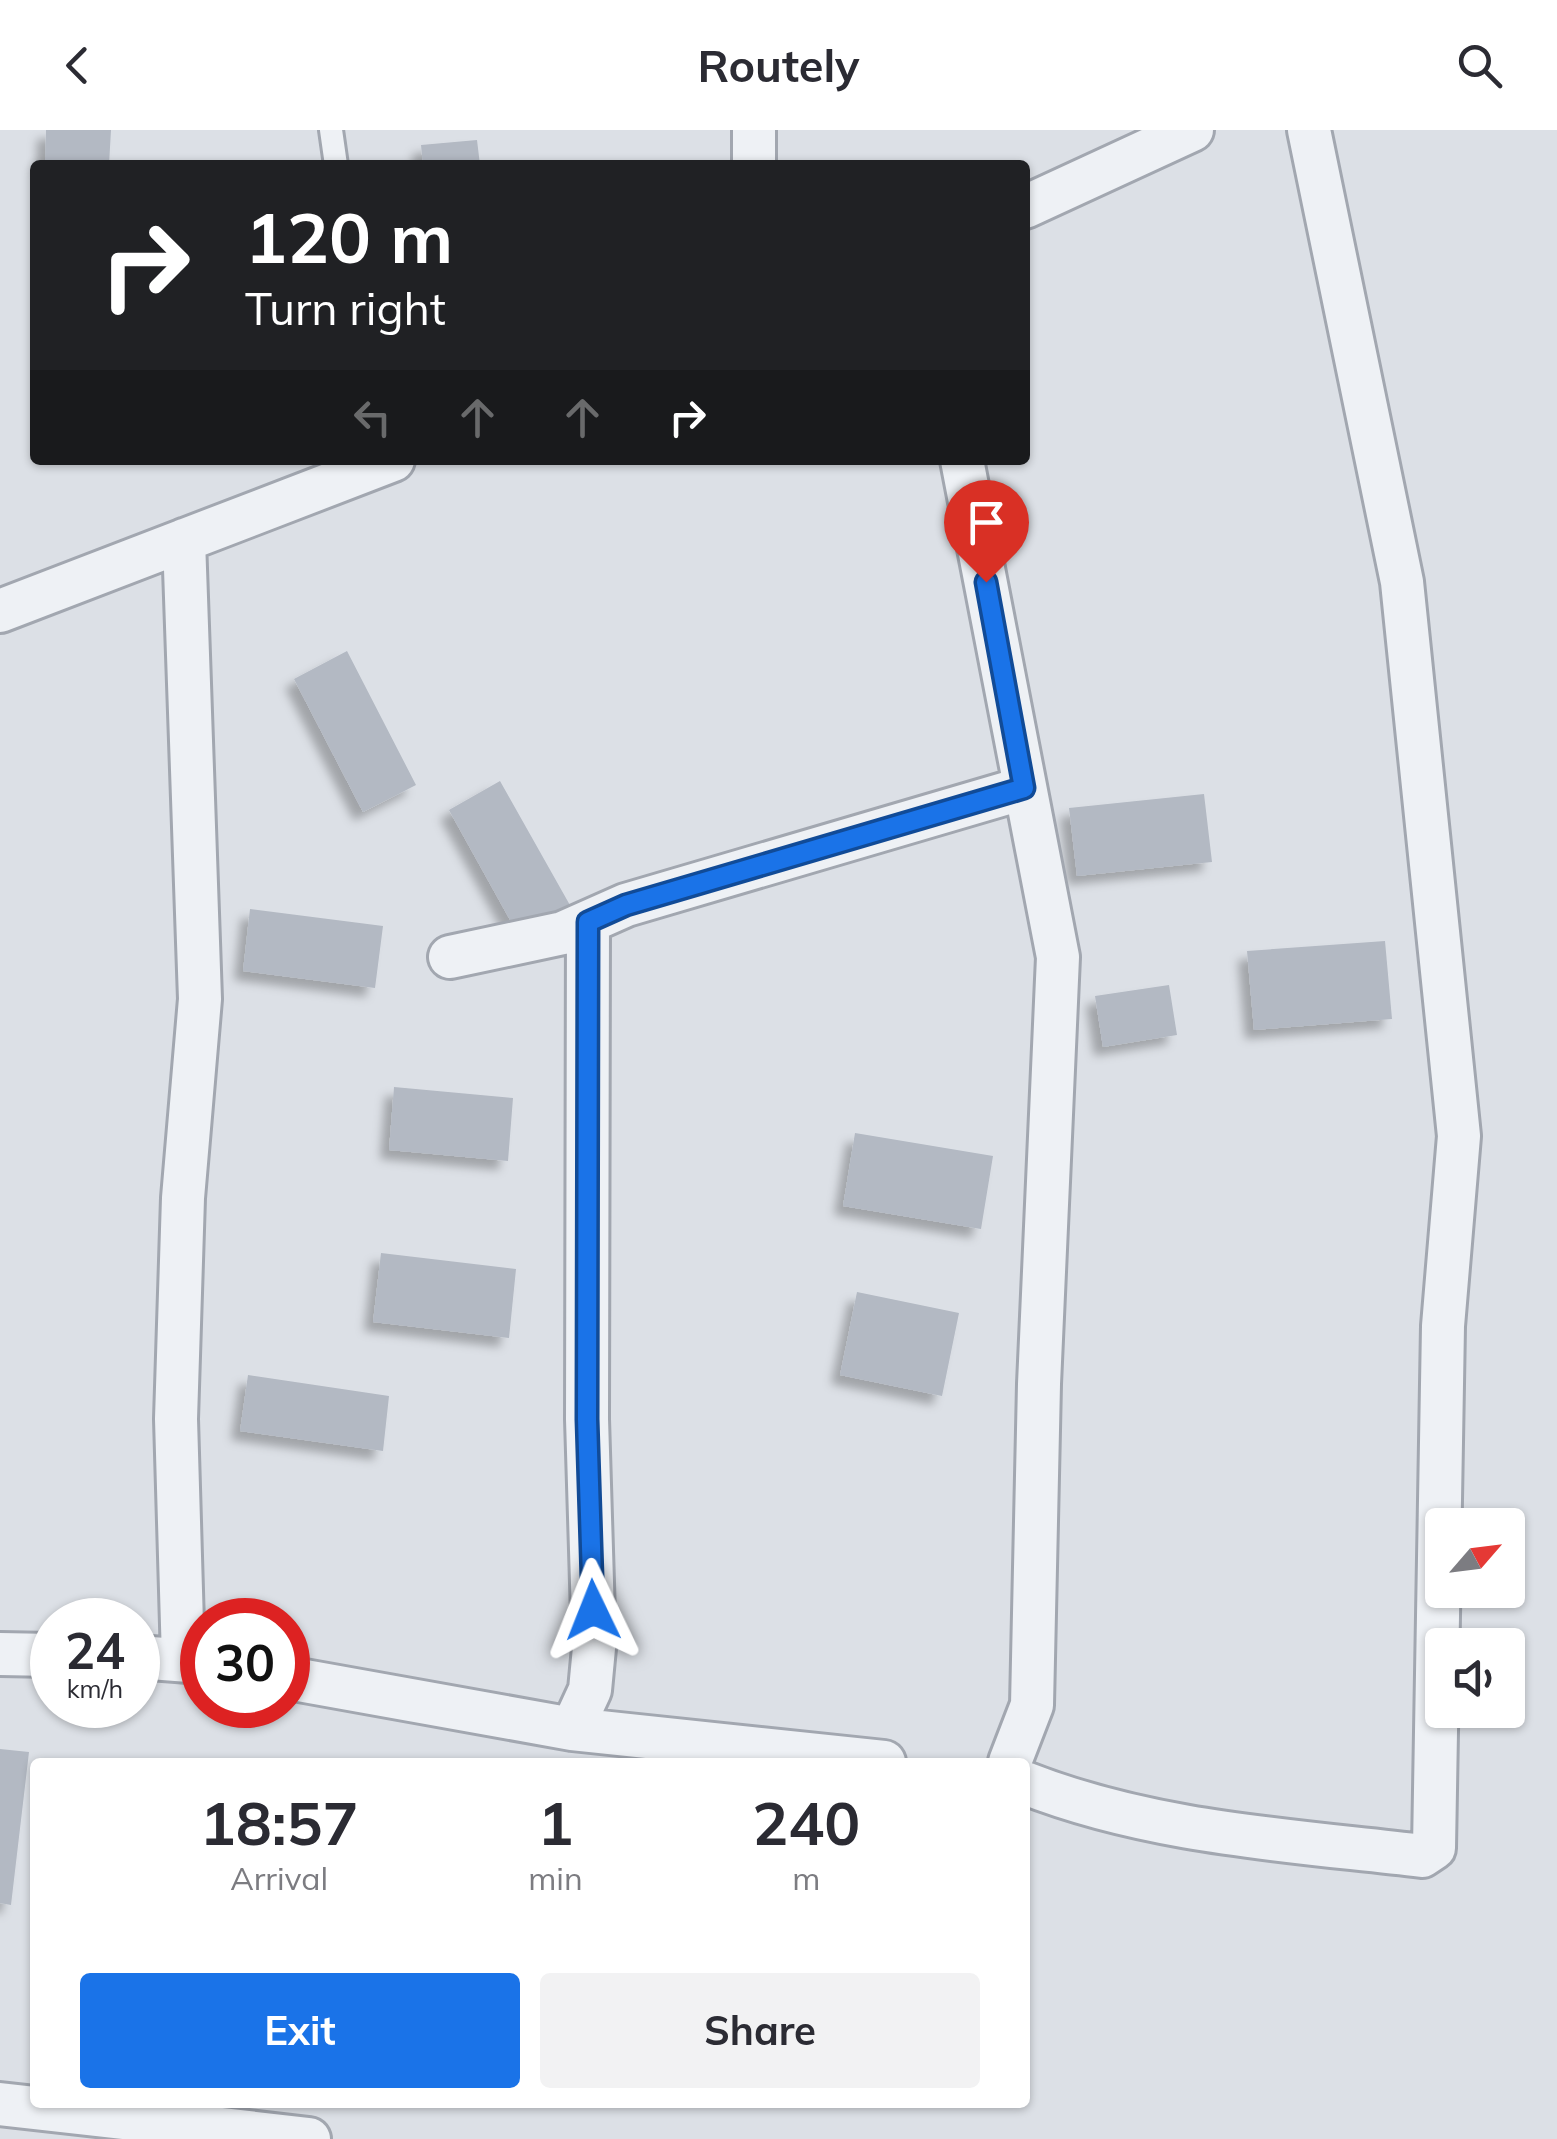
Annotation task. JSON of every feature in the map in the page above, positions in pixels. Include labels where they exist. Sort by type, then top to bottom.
[{"type":"street","points":[[754,130],[754,160]]},
{"type":"street","points":[[1030,205],[1189,130]]},
{"type":"street","points":[[1030,1785],[1083,1806],[1167,1826],[1422,1856],[1434,1848],[1444,1326],[1459,1136],[1402,582],[1309,130]]},
{"type":"street","points":[[0,611],[377,465]]},
{"type":"street","points":[[963,465],[1058,957],[1039,1384],[1032,1705],[1012,1758]]},
{"type":"street","points":[[184,540],[200,998],[183,1198],[176,1419],[189,1598]]},
{"type":"street","points":[[450,957],[563,934],[626,905],[1024,788]]},
{"type":"street","points":[[572,1729],[590,1690],[594,1648],[587,1419],[588,922]]},
{"type":"street","points":[[0,1654],[30,1655]]},
{"type":"street","points":[[310,1682],[572,1729],[846,1758]]},
{"type":"street","points":[[0,2104],[30,2107]]},
{"type":"street","points":[[35,2108],[309,2139]]},
{"type":"lane","points":[[331,130],[335,160]]},
{"type":"building","points":[[46,130],[111,130],[109,160],[45,160]]},
{"type":"building","points":[[477,140],[479,160],[422,160],[421,145]]},
{"type":"building","points":[[347,651],[416,785],[363,812],[294,679]]},
{"type":"building","points":[[500,781],[571,907],[519,936],[449,810]]},
{"type":"building","points":[[1204,794],[1212,862],[1077,876],[1069,808]]},
{"type":"building","points":[[250,909],[383,926],[375,988],[243,971]]},
{"type":"building","points":[[1385,941],[1392,1019],[1254,1030],[1247,951]]},
{"type":"building","points":[[1169,985],[1177,1035],[1103,1047],[1095,996]]},
{"type":"building","points":[[394,1087],[513,1098],[508,1161],[389,1150]]},
{"type":"building","points":[[855,1133],[993,1156],[981,1229],[843,1206]]},
{"type":"building","points":[[381,1253],[516,1269],[509,1338],[373,1322]]},
{"type":"building","points":[[857,1292],[959,1313],[942,1396],[840,1375]]},
{"type":"building","points":[[248,1375],[389,1396],[383,1451],[240,1431]]},
{"type":"building","points":[[0,1749],[29,1752],[11,1905],[0,1903]]},
{"type":"route","points":[[593,1610],[587,1419],[591,1099],[588,922],[626,905],[1024,788],[986,582]]}]
